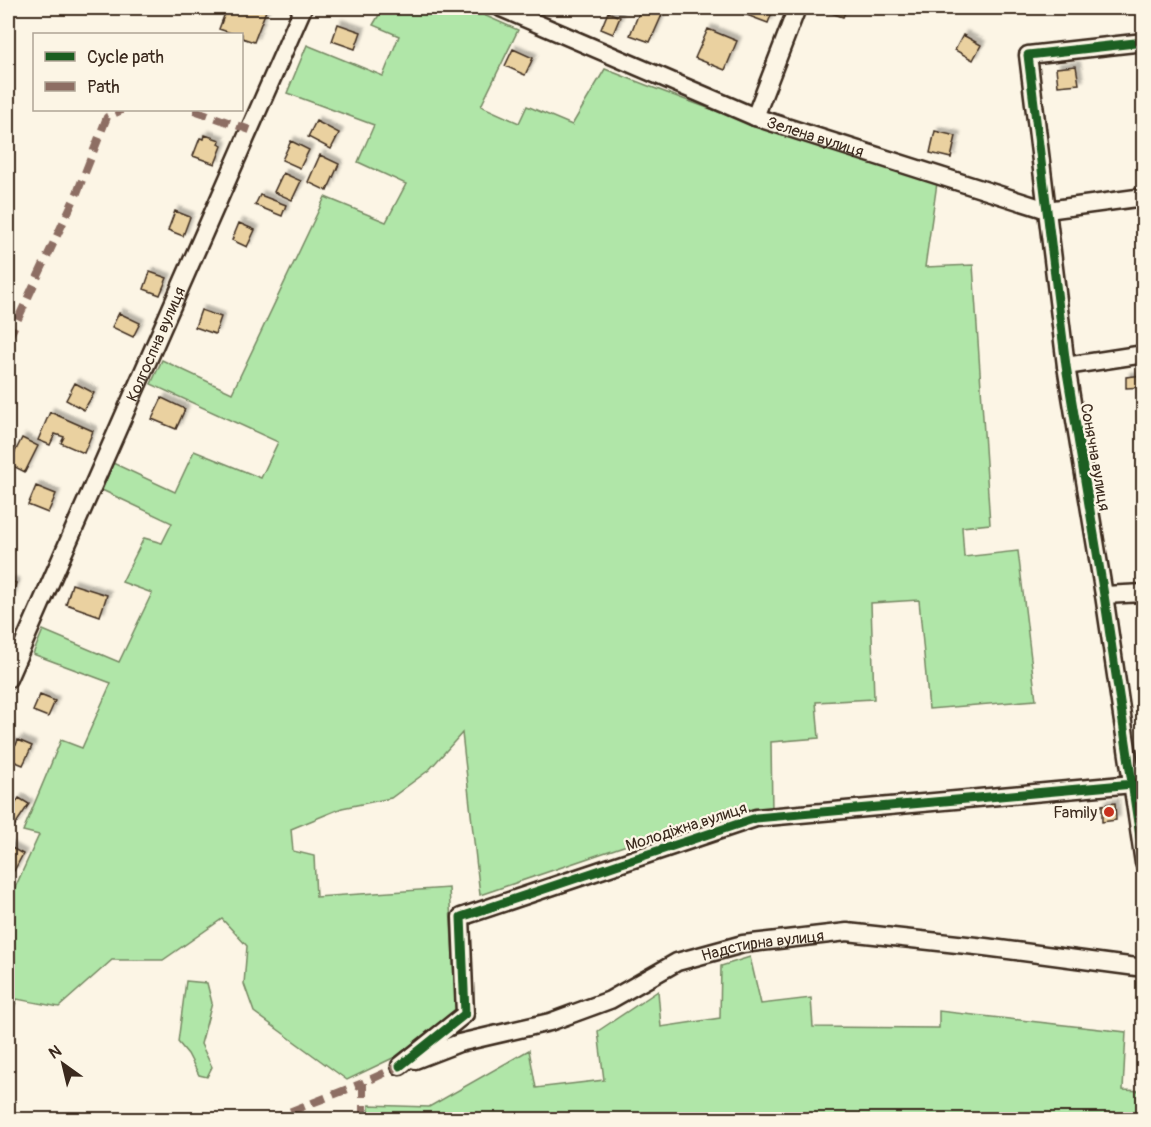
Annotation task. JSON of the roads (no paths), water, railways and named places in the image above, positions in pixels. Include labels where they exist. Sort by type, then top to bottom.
[{"type":"street","name":"Колгоспна вулиця","points":[[8,679],[303,8]]},
{"type":"street","name":"Зелена вулиця","points":[[501,8],[755,117],[1047,210],[1143,197]]},
{"type":"street","points":[[755,117],[796,8]]},
{"type":"street","name":"Сонячна вулиця","points":[[1143,42],[1028,56],[1066,366],[1137,783],[1143,863]]},
{"type":"street","points":[[1066,366],[1143,354]]},
{"type":"street","points":[[1104,595],[1143,593]]},
{"type":"street","name":"Молодіжна вулиця","points":[[400,1066],[465,1014],[461,917],[756,818],[1137,783]]},
{"type":"street","name":"Надстирна вулиця","points":[[400,1066],[459,1043],[550,1022],[610,1000],[677,962],[743,944],[847,932],[1143,968]]},
{"type":"place","name":"Family","points":[[1109,812]]}]
